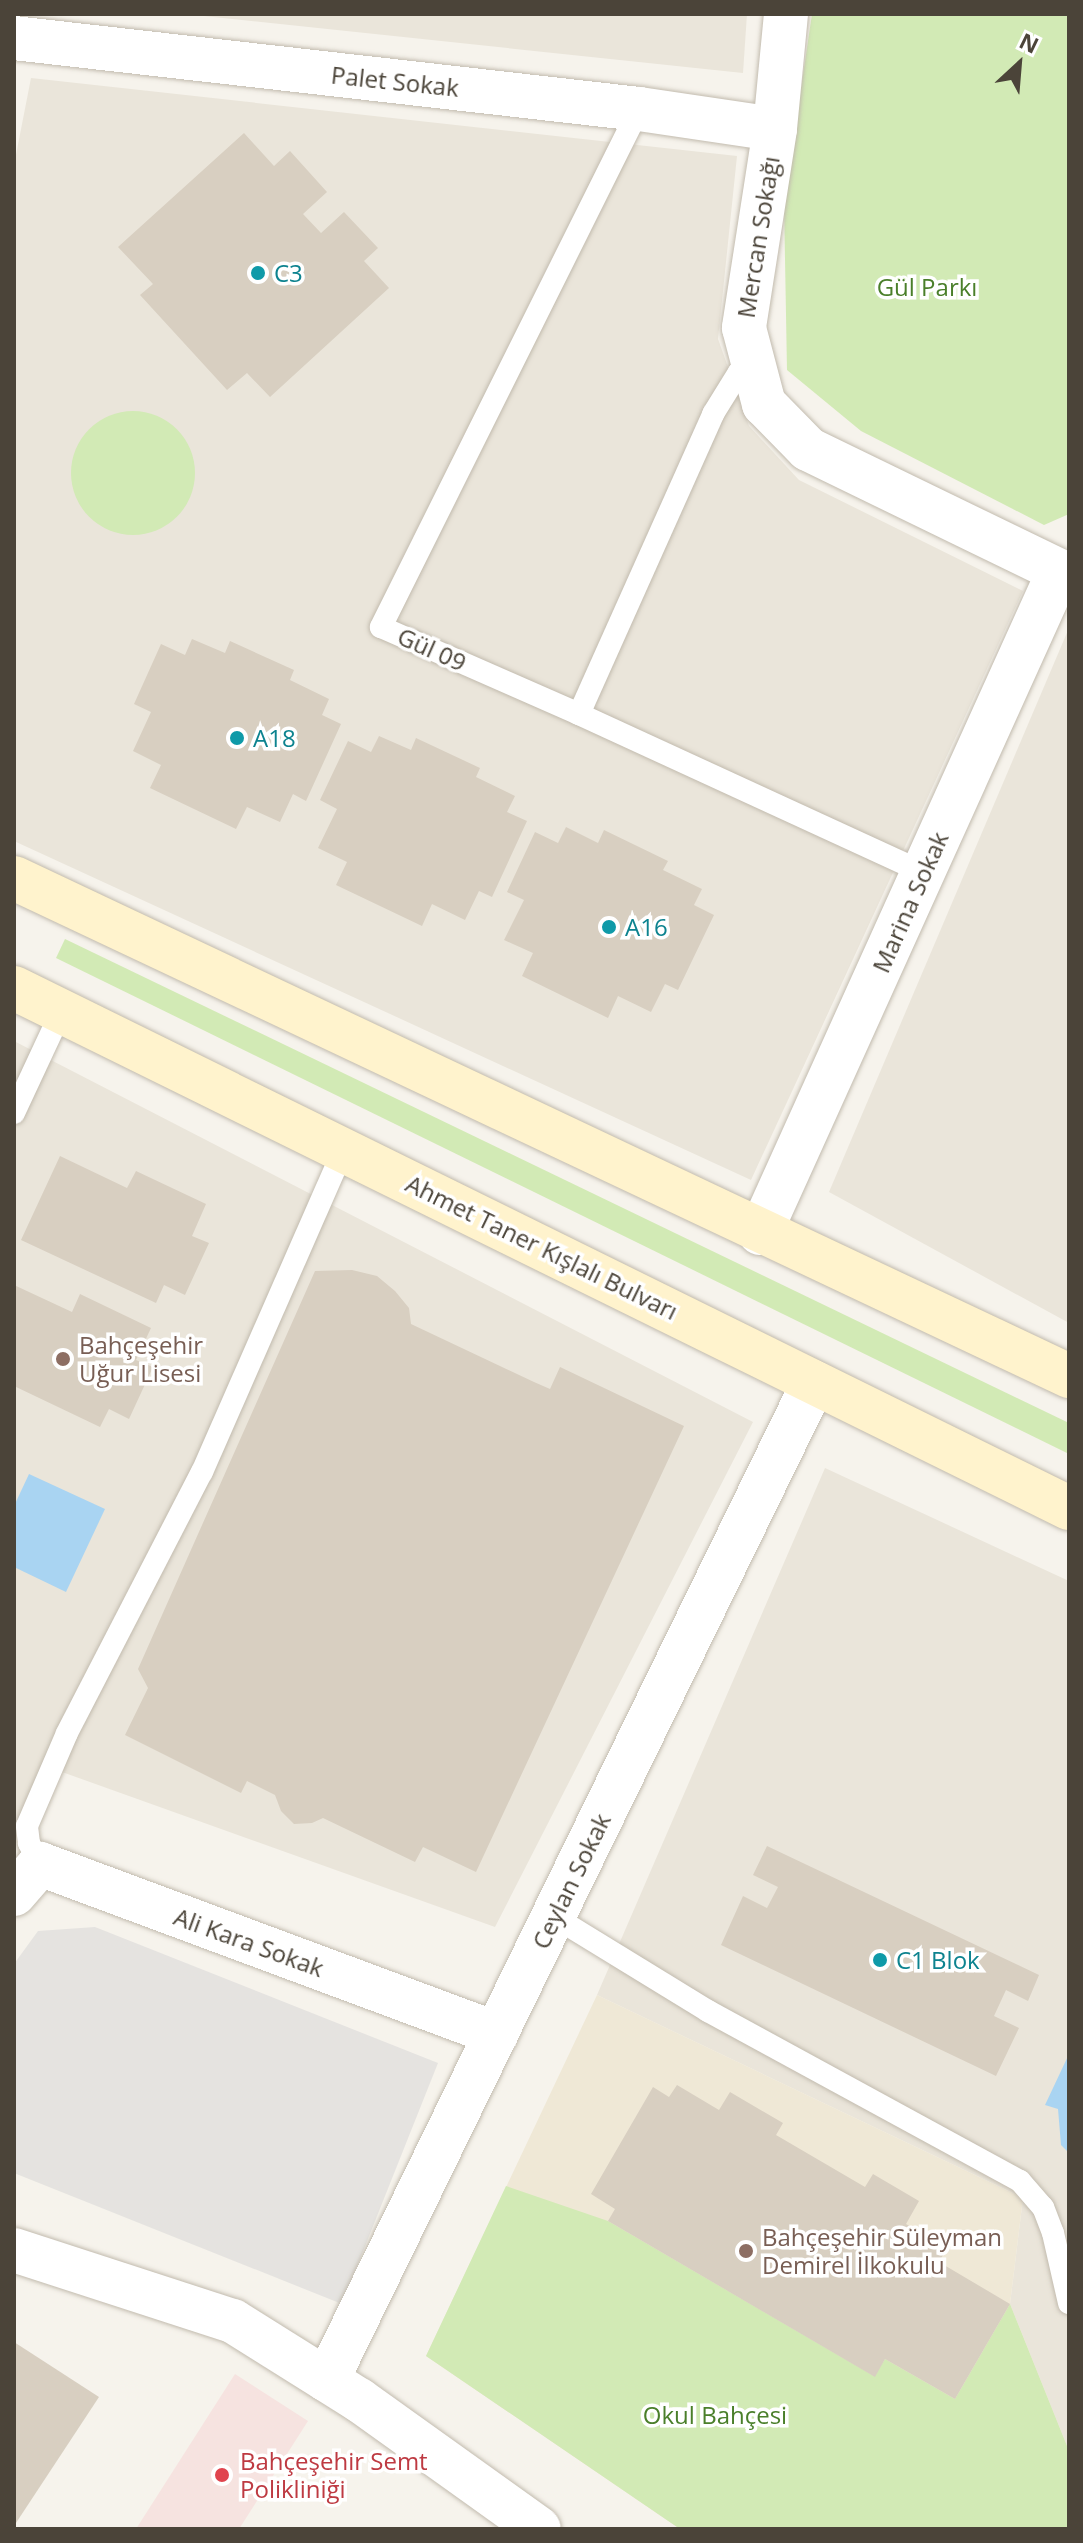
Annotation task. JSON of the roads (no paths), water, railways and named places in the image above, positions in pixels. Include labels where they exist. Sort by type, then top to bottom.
[{"type":"main road","points":[[14,878],[760,1233],[1069,1376]]},
{"type":"main road","name":"Ahmet Taner Kışlalı Bulvarı","points":[[14,988],[1069,1508]]},
{"type":"street","name":"Mercan Sokağı","points":[[786,14],[775,129],[744,328],[764,404],[808,449],[1064,568]]},
{"type":"street","name":"Palet Sokak","points":[[14,38],[639,109],[775,129]]},
{"type":"street","name":"Marina Sokak","points":[[760,1233],[1064,568]]},
{"type":"street","name":"Ceylan Sokak","points":[[327,2380],[814,1382]]},
{"type":"street","name":"Ali Kara Sokak","points":[[27,1879],[496,2034]]},
{"type":"street","points":[[14,2250],[233,2321],[327,2380],[539,2529]]},
{"type":"lane","name":"Gül 09","points":[[639,109],[381,627],[923,872]]},
{"type":"lane","points":[[579,714],[713,414],[739,372],[752,360]]},
{"type":"lane","points":[[14,1113],[23,1066],[62,1010]]},
{"type":"lane","points":[[27,1879],[27,1826],[67,1733],[202,1472],[344,1149]]},
{"type":"lane","points":[[553,1916],[708,2011],[1020,2181],[1043,2207],[1069,2303]]},
{"type":"water","points":[[29,1474],[105,1509],[66,1592],[14,1567],[14,1506]]},
{"type":"water","points":[[1069,2054],[1069,2153],[1061,2145],[1058,2109],[1045,2105]]},
{"type":"place","name":"C3","points":[[258,273]]},
{"type":"place","name":"A18","points":[[237,738]]},
{"type":"place","name":"A16","points":[[609,927]]},
{"type":"place","name":"Bahçeşehir Uğur Lisesi","points":[[63,1359]]},
{"type":"place","name":"C1 Blok","points":[[880,1960]]},
{"type":"place","name":"Bahçeşehir Süleyman Demirel İlkokulu","points":[[746,2251]]},
{"type":"place","name":"Bahçeşehir Semt Polikliniği","points":[[222,2475]]},
{"type":"park label","name":"Gül Parkı","points":[[927,287]]},
{"type":"park label","name":"Okul Bahçesi","points":[[715,2415]]}]
